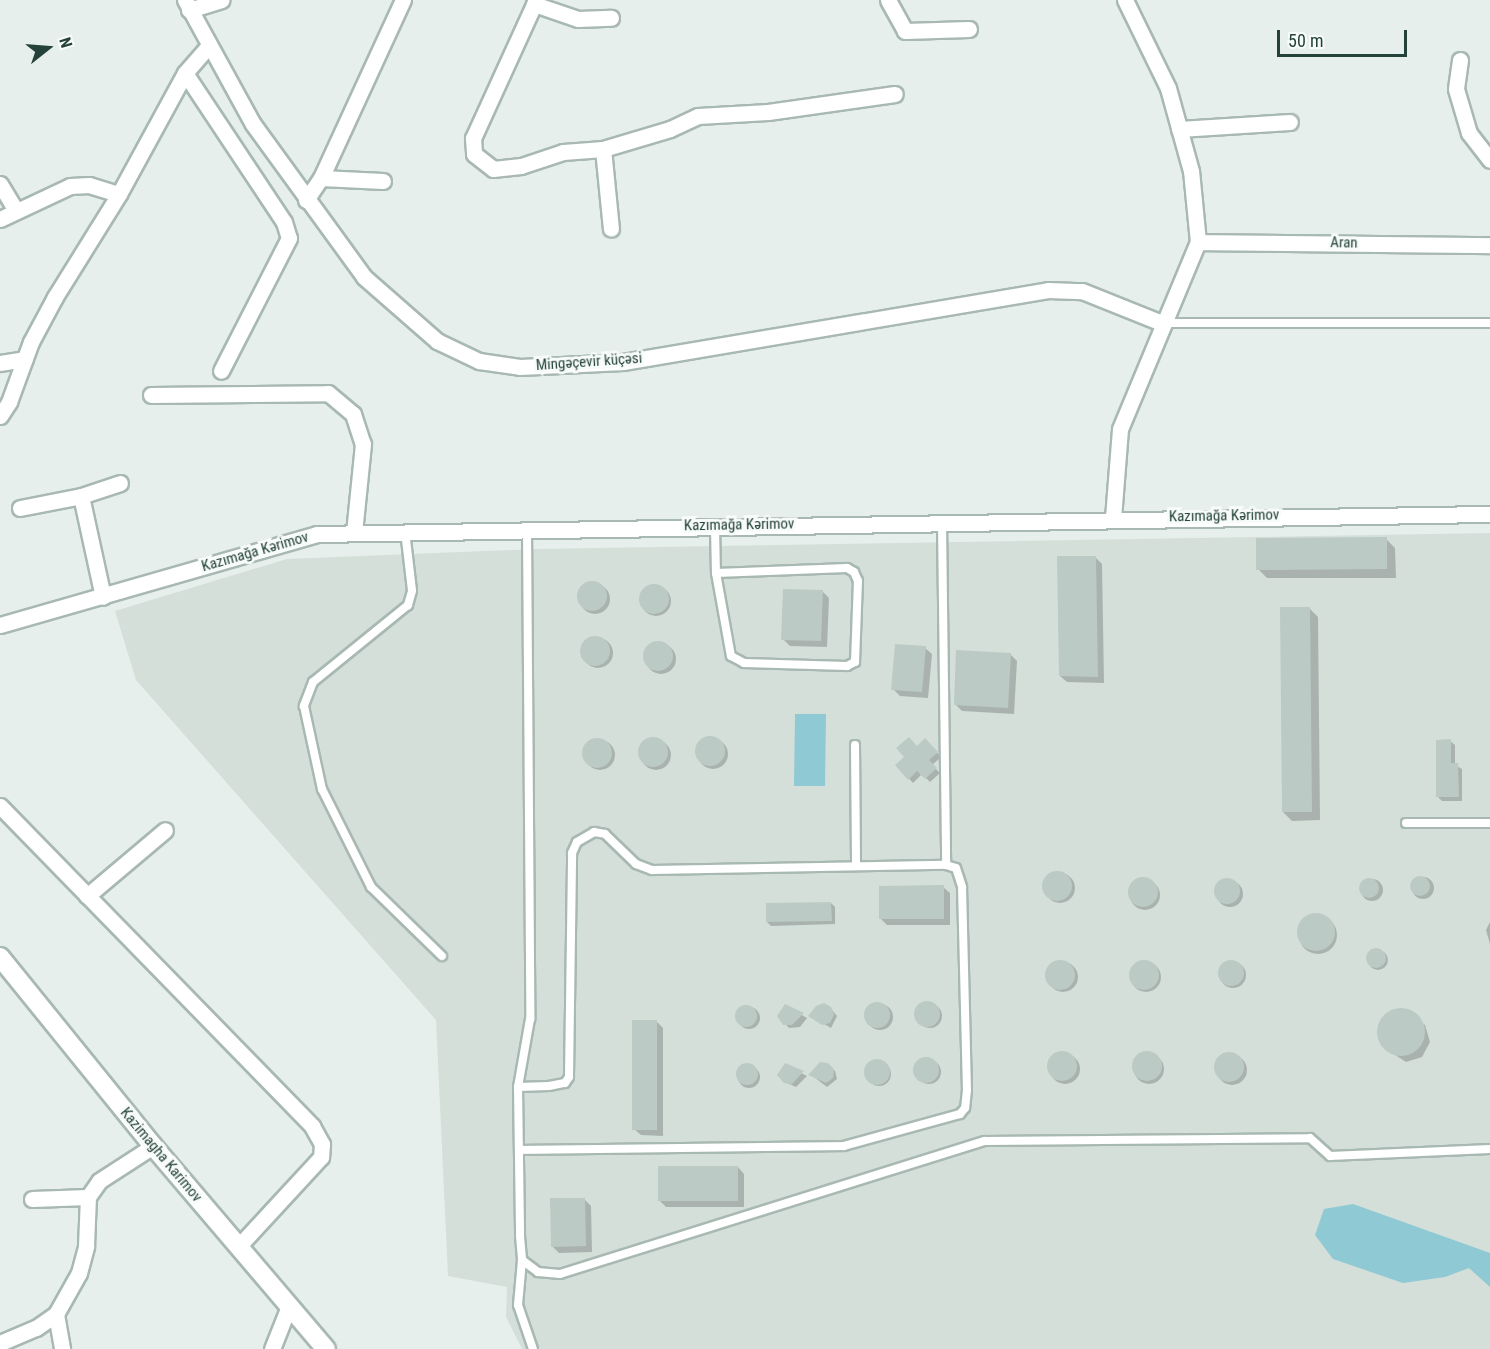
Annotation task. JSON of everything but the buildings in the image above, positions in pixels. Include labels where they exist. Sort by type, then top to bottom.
[{"type":"street","points":[[187,5],[221,0]]},
{"type":"street","points":[[306,201],[321,178],[403,0]]},
{"type":"street","points":[[888,0],[905,31],[969,29]]},
{"type":"street","points":[[1113,518],[1120,429],[1162,323],[1198,242],[1191,171],[1168,88],[1125,0]]},
{"type":"street","points":[[611,18],[578,19],[535,2],[515,51],[478,120],[473,138],[474,154],[494,169],[521,166],[562,152],[603,149],[670,129],[698,116],[768,112],[895,94]]},
{"type":"street","name":"Mingəçevir küçəsi","points":[[187,5],[208,47],[254,124],[306,201],[364,277],[437,341],[479,361],[520,367],[623,362],[691,353],[1048,290],[1082,291],[1162,323]]},
{"type":"street","points":[[0,416],[55,297],[119,194],[185,73],[208,47]]},
{"type":"street","points":[[1460,60],[1455,89],[1469,133],[1490,160]]},
{"type":"street","points":[[185,73],[284,222],[290,238],[220,371]]},
{"type":"street","points":[[1179,129],[1290,122]]},
{"type":"street","points":[[603,149],[611,229]]},
{"type":"street","points":[[321,178],[383,181]]},
{"type":"street","points":[[0,184],[15,209]]},
{"type":"street","points":[[0,219],[15,209],[70,186],[88,185],[119,194]]},
{"type":"street","name":"Aran","points":[[1198,242],[1490,245]]},
{"type":"street","points":[[0,363],[25,359]]},
{"type":"street","points":[[151,395],[328,393],[353,414],[363,444],[354,532]]},
{"type":"street","points":[[20,508],[81,496],[120,483]]},
{"type":"street","points":[[81,496],[103,597]]},
{"type":"street","name":"Kazımağa Kərimov","points":[[0,626],[317,534],[1113,518],[1490,514]]},
{"type":"street","points":[[0,806],[312,1126],[322,1144],[321,1157],[238,1247]]},
{"type":"street","points":[[87,896],[165,830]]},
{"type":"street","name":"Kazimagha Karimov","points":[[2,962],[153,1146],[326,1349]]},
{"type":"street","points":[[0,1343],[36,1328],[56,1314],[79,1273],[86,1246],[88,1197],[99,1181],[153,1146]]},
{"type":"street","points":[[32,1199],[88,1197]]},
{"type":"street","points":[[272,1349],[289,1306]]},
{"type":"street","points":[[56,1314],[62,1349]]},
{"type":"lane","points":[[1162,323],[1490,323]]},
{"type":"lane","points":[[942,521],[946,865]]},
{"type":"lane","points":[[715,526],[716,573],[731,656],[744,663],[847,666],[855,662],[858,581],[854,572],[847,568],[716,573]]},
{"type":"lane","points":[[527,529],[530,1019],[518,1087],[522,1260],[518,1305],[533,1349]]},
{"type":"lane","points":[[405,531],[412,591],[408,605],[313,682],[304,706],[322,789],[371,887],[441,956]]},
{"type":"lane","points":[[855,745],[856,866]]},
{"type":"lane","points":[[1406,823],[1490,823]]},
{"type":"lane","points":[[518,1087],[565,1083],[569,1077],[572,853],[577,842],[599,831],[636,864],[652,870],[946,865],[956,868],[962,886],[967,1090],[965,1108],[960,1114],[844,1146],[519,1150]]},
{"type":"lane","points":[[522,1260],[538,1272],[560,1275],[984,1141],[1310,1138],[1330,1156],[1490,1149]]},
{"type":"shaded area","points":[[1490,533],[1490,1349],[522,1349],[506,1317],[507,1287],[448,1276],[436,1020],[136,680],[115,611],[287,559],[537,549]]},
{"type":"water","points":[[795,714],[826,714],[825,786],[794,786]]},
{"type":"water","points":[[1353,1204],[1490,1253],[1490,1287],[1469,1268],[1445,1277],[1403,1283],[1333,1259],[1315,1235],[1324,1209]]}]
